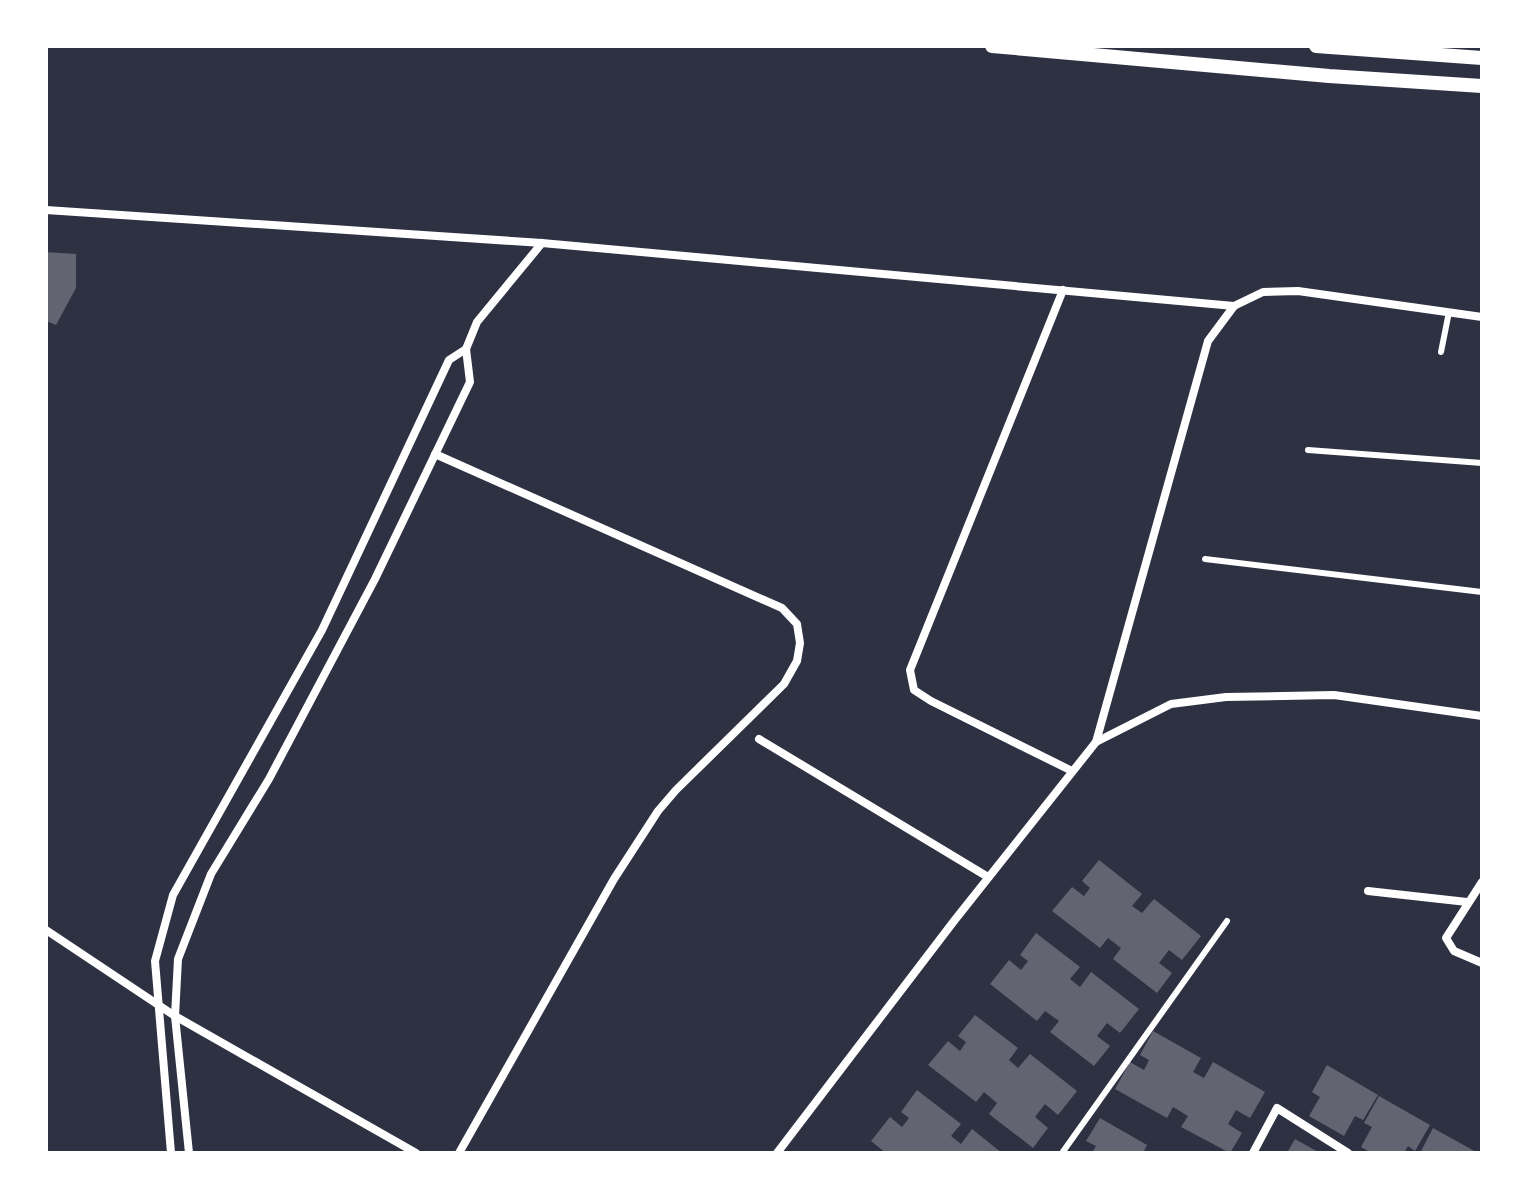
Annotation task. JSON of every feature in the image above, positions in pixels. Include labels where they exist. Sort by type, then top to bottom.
[{"type":"street","points":[[992,46],[1482,86]]},
{"type":"street","points":[[1316,46],[1482,58]]},
{"type":"street","points":[[46,210],[542,243],[1234,306]]},
{"type":"street","points":[[189,1153],[175,1016],[178,959],[211,874],[277,765],[375,579],[470,382],[466,349],[477,322],[542,243]]},
{"type":"street","points":[[1063,290],[910,670],[914,690],[931,701],[1072,771]]},
{"type":"street","points":[[1096,742],[1208,341],[1234,306],[1263,292],[1298,291],[1482,317]]},
{"type":"street","points":[[171,1153],[155,961],[173,895],[322,630],[449,360],[466,349]]},
{"type":"street","points":[[435,454],[782,608],[797,624],[800,643],[797,661],[784,684],[676,790],[639,839],[459,1153]]},
{"type":"street","points":[[777,1153],[988,877],[1096,742],[1171,704],[1226,697],[1334,695],[1482,716]]},
{"type":"street","points":[[759,739],[988,877]]},
{"type":"street","points":[[1482,882],[1446,938],[1454,951],[1482,963]]},
{"type":"street","points":[[1368,891],[1467,902]]},
{"type":"street","points":[[46,930],[175,1016],[416,1153]]},
{"type":"street","points":[[1253,1153],[1277,1108],[1348,1153]]},
{"type":"lane","points":[[1441,352],[1449,312]]},
{"type":"lane","points":[[1308,450],[1482,463]]},
{"type":"lane","points":[[1205,559],[1482,592]]},
{"type":"lane","points":[[1062,1153],[1227,921]]},
{"type":"building","points":[[46,252],[76,254],[76,288],[56,325],[46,321]]},
{"type":"building","points":[[1099,860],[1142,894],[1132,906],[1142,913],[1154,899],[1201,936],[1182,960],[1169,950],[1159,963],[1172,973],[1157,993],[1113,959],[1121,948],[1108,938],[1100,948],[1052,911],[1072,887],[1084,896],[1090,888],[1082,881]]},
{"type":"building","points":[[1036,933],[1080,967],[1070,979],[1080,987],[1091,972],[1139,1009],[1120,1033],[1107,1023],[1097,1036],[1110,1046],[1094,1066],[1050,1032],[1059,1021],[1045,1011],[1037,1021],[990,984],[1009,960],[1021,970],[1028,961],[1020,955]]},
{"type":"building","points":[[975,1015],[1018,1048],[1009,1060],[1018,1068],[1030,1054],[1077,1091],[1058,1115],[1045,1104],[1035,1117],[1048,1128],[1033,1148],[989,1114],[997,1103],[984,1092],[976,1102],[928,1065],[948,1041],[960,1051],[966,1042],[958,1036]]},
{"type":"building","points":[[1153,1031],[1201,1058],[1193,1072],[1204,1078],[1213,1062],[1265,1092],[1250,1118],[1236,1110],[1228,1124],[1242,1133],[1230,1153],[1181,1127],[1188,1116],[1173,1107],[1167,1118],[1115,1089],[1130,1062],[1144,1070],[1149,1060],[1140,1055]]},
{"type":"building","points":[[1327,1065],[1378,1095],[1363,1120],[1355,1116],[1344,1136],[1309,1116],[1320,1097],[1312,1092]]},
{"type":"building","points":[[917,1090],[961,1124],[951,1136],[961,1144],[972,1129],[1002,1153],[886,1153],[871,1141],[890,1117],[902,1127],[909,1118],[901,1112]]},
{"type":"building","points":[[1379,1096],[1430,1125],[1415,1151],[1408,1146],[1404,1153],[1372,1153],[1361,1147],[1372,1127],[1364,1123]]},
{"type":"building","points":[[1100,1118],[1147,1145],[1143,1153],[1092,1153],[1096,1146],[1086,1141]]},
{"type":"building","points":[[1433,1128],[1478,1153],[1420,1153]]},
{"type":"building","points":[[1295,1139],[1320,1153],[1287,1153]]}]
